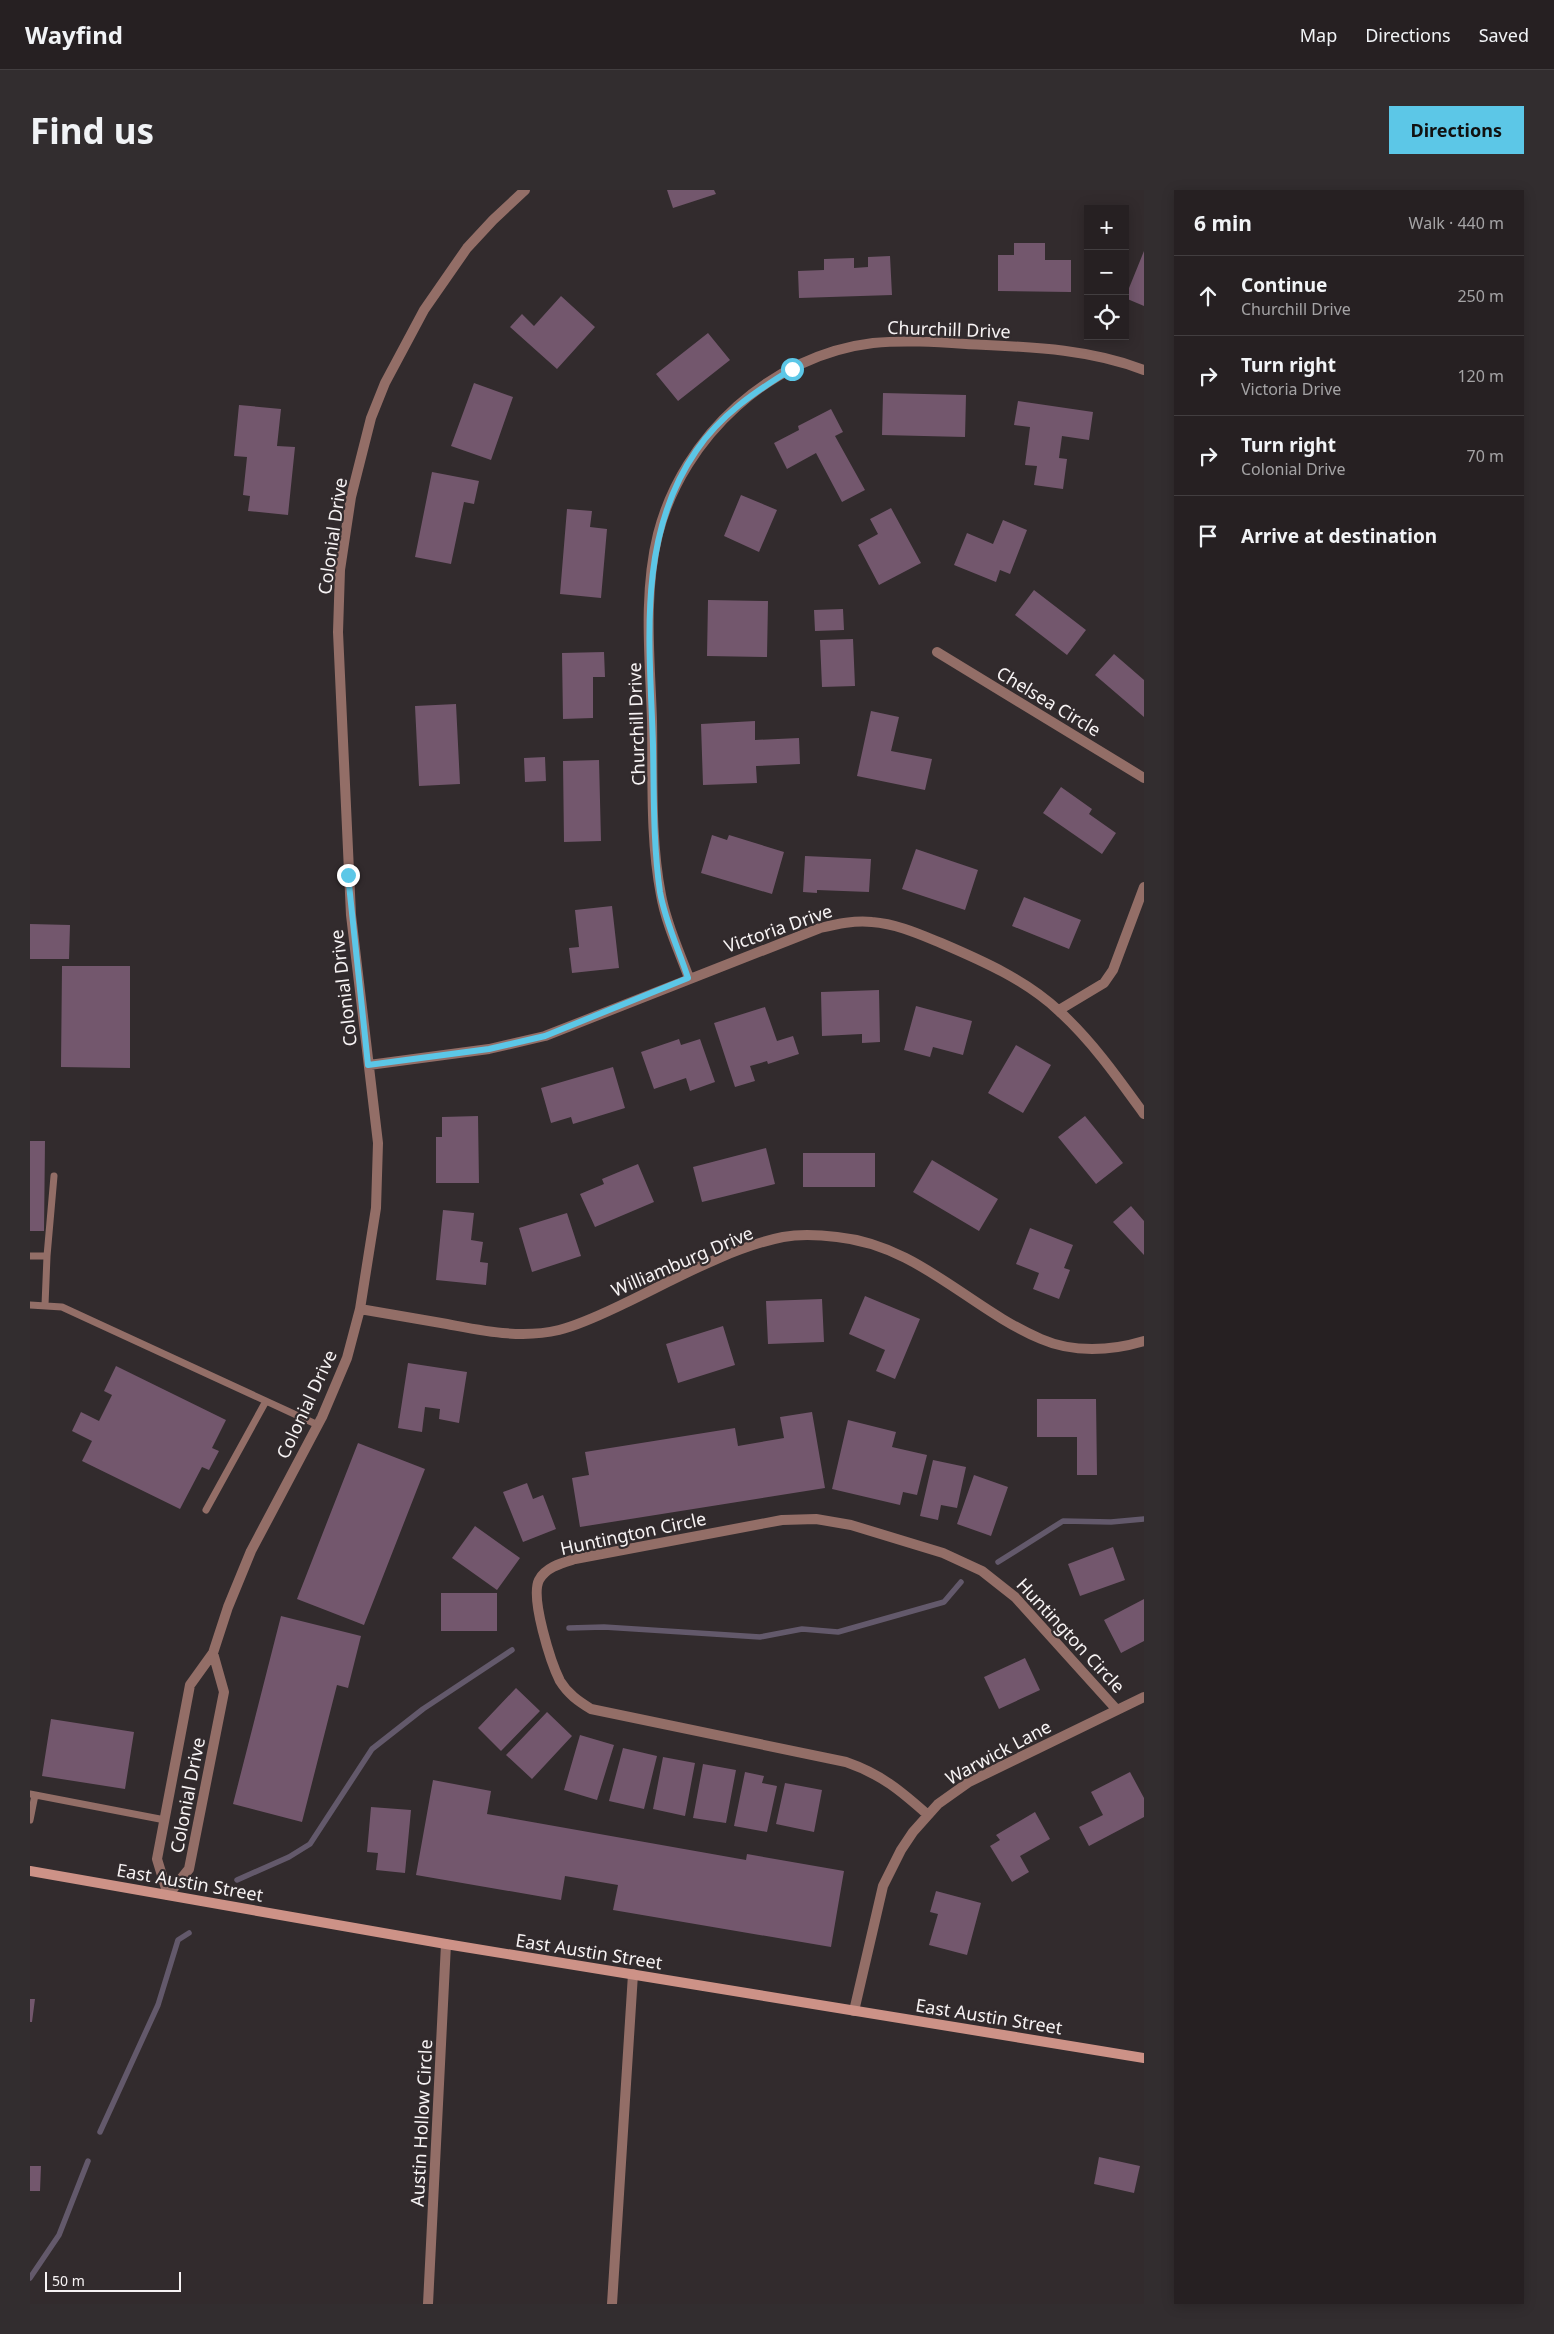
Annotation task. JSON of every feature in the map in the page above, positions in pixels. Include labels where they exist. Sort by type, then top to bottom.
[{"type":"main road","name":"East Austin Street","points":[[30,1871],[446,1944],[1144,2058]]},
{"type":"street","name":"Colonial Drive","points":[[168,1895],[157,1859],[190,1685],[213,1653],[228,1608],[251,1551],[318,1425],[347,1358],[360,1309],[372,1242],[379,1172],[378,1135],[368,1065],[348,875],[338,632],[340,570],[344,538],[361,453],[384,383],[424,310],[451,269],[493,220],[525,190]]},
{"type":"street","name":"Churchill Drive","points":[[688,978],[664,910],[655,841],[649,619],[658,535],[669,502],[696,451],[737,406],[792,369],[818,357],[872,344],[904,341],[1048,348],[1121,361],[1144,370]]},
{"type":"street","name":"Chelsea Circle","points":[[937,652],[1144,778]]},
{"type":"street","points":[[1059,1010],[1104,983],[1113,970],[1144,887]]},
{"type":"street","name":"Victoria Drive","points":[[368,1065],[489,1049],[545,1036],[688,978],[820,928],[845,922],[872,922],[902,927],[984,961],[1012,976],[1059,1010],[1120,1080],[1144,1114]]},
{"type":"street","name":"Williamburg Drive","points":[[360,1309],[501,1334],[539,1334],[582,1323],[736,1252],[784,1237],[823,1236],[868,1243],[895,1251],[918,1263],[1015,1326],[1042,1340],[1063,1346],[1101,1349],[1144,1342]]},
{"type":"street","name":"Huntington Circle","points":[[928,1815],[880,1776],[846,1762],[591,1709],[578,1701],[560,1680],[552,1661],[537,1602],[539,1580],[546,1571],[558,1564],[575,1559],[782,1520],[816,1519],[851,1525],[943,1553],[963,1561],[999,1583],[1030,1612],[1117,1710]]},
{"type":"street","name":"Colonial Drive","points":[[168,1895],[189,1868],[224,1692],[213,1653]]},
{"type":"street","name":"Warwick Lane","points":[[854,2011],[883,1886],[901,1850],[938,1804],[969,1782],[1144,1697]]},
{"type":"street","name":"Austin Hollow Circle","points":[[428,2304],[446,1944]]},
{"type":"street","points":[[612,2304],[633,1974]]},
{"type":"lane","points":[[45,1305],[54,1176]]},
{"type":"lane","points":[[30,1256],[47,1256]]},
{"type":"lane","points":[[30,1304],[62,1307],[318,1425]]},
{"type":"lane","points":[[206,1510],[266,1401]]},
{"type":"lane","points":[[30,1820],[32,1795],[165,1820]]},
{"type":"building","points":[[667,190],[714,190],[716,194],[673,208]]},
{"type":"building","points":[[1014,243],[1045,243],[1045,260],[1071,260],[1071,292],[998,291],[998,255],[1014,255]]},
{"type":"building","points":[[1144,251],[1144,306],[1129,300],[1129,288]]},
{"type":"building","points":[[890,256],[892,295],[799,298],[798,271],[824,270],[824,259],[854,258],[854,268],[868,267],[868,257]]},
{"type":"building","points":[[561,296],[595,327],[557,369],[510,327],[522,314],[534,326]]},
{"type":"building","points":[[708,333],[730,360],[678,401],[656,374]]},
{"type":"building","points":[[474,383],[513,397],[491,460],[451,446]]},
{"type":"building","points":[[883,393],[966,395],[965,437],[882,435]]},
{"type":"building","points":[[1018,401],[1093,412],[1089,440],[1062,436],[1059,458],[1067,459],[1063,489],[1034,485],[1037,466],[1025,465],[1030,427],[1014,425]]},
{"type":"building","points":[[239,405],[281,409],[277,446],[295,447],[288,515],[248,511],[250,496],[243,495],[247,457],[234,456]]},
{"type":"building","points":[[831,409],[843,432],[835,436],[865,490],[842,502],[816,453],[787,469],[774,443],[799,430],[798,426]]},
{"type":"building","points":[[432,472],[479,481],[474,504],[464,502],[451,564],[415,557]]},
{"type":"building","points":[[741,495],[777,510],[759,552],[724,536]]},
{"type":"building","points":[[891,508],[921,563],[879,585],[858,545],[878,534],[870,519]]},
{"type":"building","points":[[567,509],[592,511],[590,527],[607,529],[601,598],[560,594]]},
{"type":"building","points":[[1003,520],[1027,530],[1010,574],[1000,570],[996,582],[954,565],[967,533],[993,544]]},
{"type":"building","points":[[1034,590],[1086,630],[1067,655],[1015,615]]},
{"type":"building","points":[[708,600],[768,601],[767,657],[707,656]]},
{"type":"building","points":[[843,609],[844,630],[815,631],[814,610]]},
{"type":"building","points":[[853,639],[855,686],[822,687],[820,640]]},
{"type":"building","points":[[604,652],[605,677],[593,677],[593,718],[563,719],[562,653]]},
{"type":"building","points":[[1114,654],[1144,680],[1144,717],[1095,675]]},
{"type":"building","points":[[456,704],[460,784],[419,786],[415,706]]},
{"type":"building","points":[[871,711],[899,717],[891,751],[932,759],[925,790],[857,776]]},
{"type":"building","points":[[755,721],[755,740],[799,738],[800,764],[756,766],[757,783],[703,785],[701,724]]},
{"type":"building","points":[[545,757],[546,781],[525,782],[524,758]]},
{"type":"building","points":[[599,760],[601,841],[564,842],[563,761]]},
{"type":"building","points":[[1061,787],[1092,809],[1089,814],[1116,833],[1102,854],[1043,813]]},
{"type":"building","points":[[712,835],[727,840],[729,835],[784,852],[772,894],[701,873]]},
{"type":"building","points":[[916,849],[978,870],[965,910],[902,889]]},
{"type":"building","points":[[805,856],[871,859],[869,892],[817,890],[817,893],[803,892]]},
{"type":"building","points":[[1024,897],[1081,920],[1069,949],[1012,926]]},
{"type":"building","points":[[612,906],[619,968],[572,973],[569,948],[579,947],[575,910]]},
{"type":"building","points":[[30,924],[70,925],[69,959],[30,959]]},
{"type":"building","points":[[62,966],[130,966],[130,1068],[61,1067]]},
{"type":"building","points":[[879,990],[880,1042],[862,1043],[862,1034],[822,1036],[821,992]]},
{"type":"building","points":[[916,1006],[972,1021],[963,1055],[933,1047],[930,1057],[904,1050]]},
{"type":"building","points":[[765,1007],[777,1041],[793,1036],[799,1054],[768,1064],[767,1061],[750,1066],[755,1081],[735,1087],[714,1023]]},
{"type":"building","points":[[679,1039],[681,1045],[700,1039],[715,1082],[690,1091],[686,1078],[654,1089],[641,1052]]},
{"type":"building","points":[[1016,1045],[1051,1065],[1023,1113],[988,1093]]},
{"type":"building","points":[[613,1067],[625,1108],[573,1124],[571,1117],[551,1123],[541,1088]]},
{"type":"building","points":[[478,1116],[479,1183],[436,1183],[436,1137],[442,1137],[442,1117]]},
{"type":"building","points":[[1085,1116],[1123,1163],[1096,1184],[1058,1137]]},
{"type":"building","points":[[30,1141],[45,1141],[44,1231],[30,1231]]},
{"type":"building","points":[[766,1148],[775,1184],[702,1202],[693,1167]]},
{"type":"building","points":[[803,1153],[875,1153],[875,1187],[803,1187]]},
{"type":"building","points":[[932,1160],[998,1199],[979,1231],[913,1192]]},
{"type":"building","points":[[638,1164],[654,1202],[595,1227],[580,1194],[604,1184],[602,1179]]},
{"type":"building","points":[[1131,1206],[1144,1221],[1144,1255],[1113,1222]]},
{"type":"building","points":[[443,1210],[474,1213],[471,1240],[483,1242],[480,1262],[488,1263],[486,1285],[436,1280]]},
{"type":"building","points":[[567,1213],[581,1256],[532,1272],[519,1228]]},
{"type":"building","points":[[1030,1228],[1073,1245],[1064,1268],[1070,1270],[1059,1299],[1033,1289],[1039,1273],[1016,1264]]},
{"type":"building","points":[[865,1296],[920,1319],[895,1379],[876,1371],[885,1350],[849,1334]]},
{"type":"building","points":[[822,1299],[824,1342],[768,1344],[766,1301]]},
{"type":"building","points":[[723,1326],[735,1365],[678,1383],[666,1344]]},
{"type":"building","points":[[408,1363],[467,1372],[459,1423],[439,1419],[440,1409],[425,1407],[422,1432],[398,1428]]},
{"type":"building","points":[[116,1366],[226,1420],[212,1448],[219,1451],[209,1470],[202,1467],[180,1509],[82,1461],[92,1441],[72,1431],[81,1412],[99,1421],[112,1395],[104,1391]]},
{"type":"building","points":[[1037,1399],[1096,1399],[1097,1475],[1077,1475],[1077,1437],[1037,1437]]},
{"type":"building","points":[[812,1412],[825,1488],[580,1527],[572,1478],[589,1475],[585,1452],[735,1428],[738,1446],[784,1438],[780,1417]]},
{"type":"building","points":[[848,1420],[896,1432],[892,1447],[927,1455],[917,1495],[903,1492],[900,1505],[832,1489]]},
{"type":"building","points":[[358,1443],[425,1469],[364,1625],[297,1599]]},
{"type":"building","points":[[933,1460],[966,1467],[957,1508],[941,1505],[938,1520],[920,1516]]},
{"type":"building","points":[[974,1475],[1008,1487],[991,1536],[957,1524]]},
{"type":"building","points":[[527,1483],[533,1499],[543,1495],[556,1529],[523,1542],[503,1492]]},
{"type":"building","points":[[475,1526],[520,1558],[497,1590],[452,1558]]},
{"type":"building","points":[[1113,1547],[1125,1580],[1080,1596],[1068,1564]]},
{"type":"building","points":[[441,1593],[497,1593],[497,1631],[441,1631]]},
{"type":"building","points":[[1144,1599],[1144,1641],[1121,1653],[1104,1620]]},
{"type":"building","points":[[281,1616],[361,1636],[348,1688],[337,1685],[302,1822],[233,1804]]},
{"type":"building","points":[[1025,1658],[1040,1690],[999,1709],[984,1677]]},
{"type":"building","points":[[516,1688],[540,1711],[501,1751],[478,1728]]},
{"type":"building","points":[[547,1712],[572,1736],[532,1779],[506,1755]]},
{"type":"building","points":[[51,1719],[134,1732],[125,1789],[42,1776]]},
{"type":"building","points":[[580,1735],[614,1745],[597,1800],[564,1790]]},
{"type":"building","points":[[623,1748],[657,1756],[644,1809],[609,1801]]},
{"type":"building","points":[[663,1757],[695,1763],[685,1816],[653,1809]]},
{"type":"building","points":[[703,1764],[736,1770],[726,1823],[693,1818]]},
{"type":"building","points":[[745,1772],[764,1776],[762,1783],[777,1786],[767,1832],[734,1826]]},
{"type":"building","points":[[1130,1772],[1144,1798],[1144,1817],[1089,1846],[1079,1827],[1103,1815],[1091,1792]]},
{"type":"building","points":[[433,1780],[491,1791],[487,1814],[746,1860],[747,1854],[844,1871],[831,1947],[613,1910],[618,1885],[565,1876],[561,1900],[416,1875]]},
{"type":"building","points":[[785,1783],[822,1790],[814,1832],[776,1824]]},
{"type":"building","points":[[371,1807],[411,1810],[405,1873],[376,1870],[378,1853],[367,1852]]},
{"type":"building","points":[[1035,1812],[1050,1839],[1020,1856],[1029,1872],[1012,1882],[990,1846],[1000,1840],[996,1835]]},
{"type":"building","points":[[936,1891],[981,1903],[967,1955],[929,1945],[938,1914],[930,1912]]},
{"type":"building","points":[[30,1999],[35,1999],[32,2022],[30,2022]]},
{"type":"building","points":[[1099,2157],[1140,2166],[1134,2193],[1094,2184]]},
{"type":"building","points":[[30,2166],[41,2166],[40,2191],[30,2191]]},
{"type":"waterway","points":[[998,1562],[1063,1521],[1111,1522],[1144,1519]]},
{"type":"waterway","points":[[569,1628],[604,1627],[760,1637],[802,1629],[838,1632],[944,1602],[961,1582]]},
{"type":"waterway","points":[[237,1880],[289,1857],[310,1844],[372,1749],[423,1709],[512,1650]]},
{"type":"waterway","points":[[100,2132],[158,2005],[178,1940],[189,1933]]},
{"type":"waterway","points":[[30,2278],[59,2235],[88,2161]]},
{"type":"route","points":[[348,875],[368,1065],[517,1044],[579,1024],[688,978],[664,910],[660,892],[655,841],[649,619],[650,594],[658,535],[666,509],[696,451],[737,406],[764,386],[792,369]]}]
